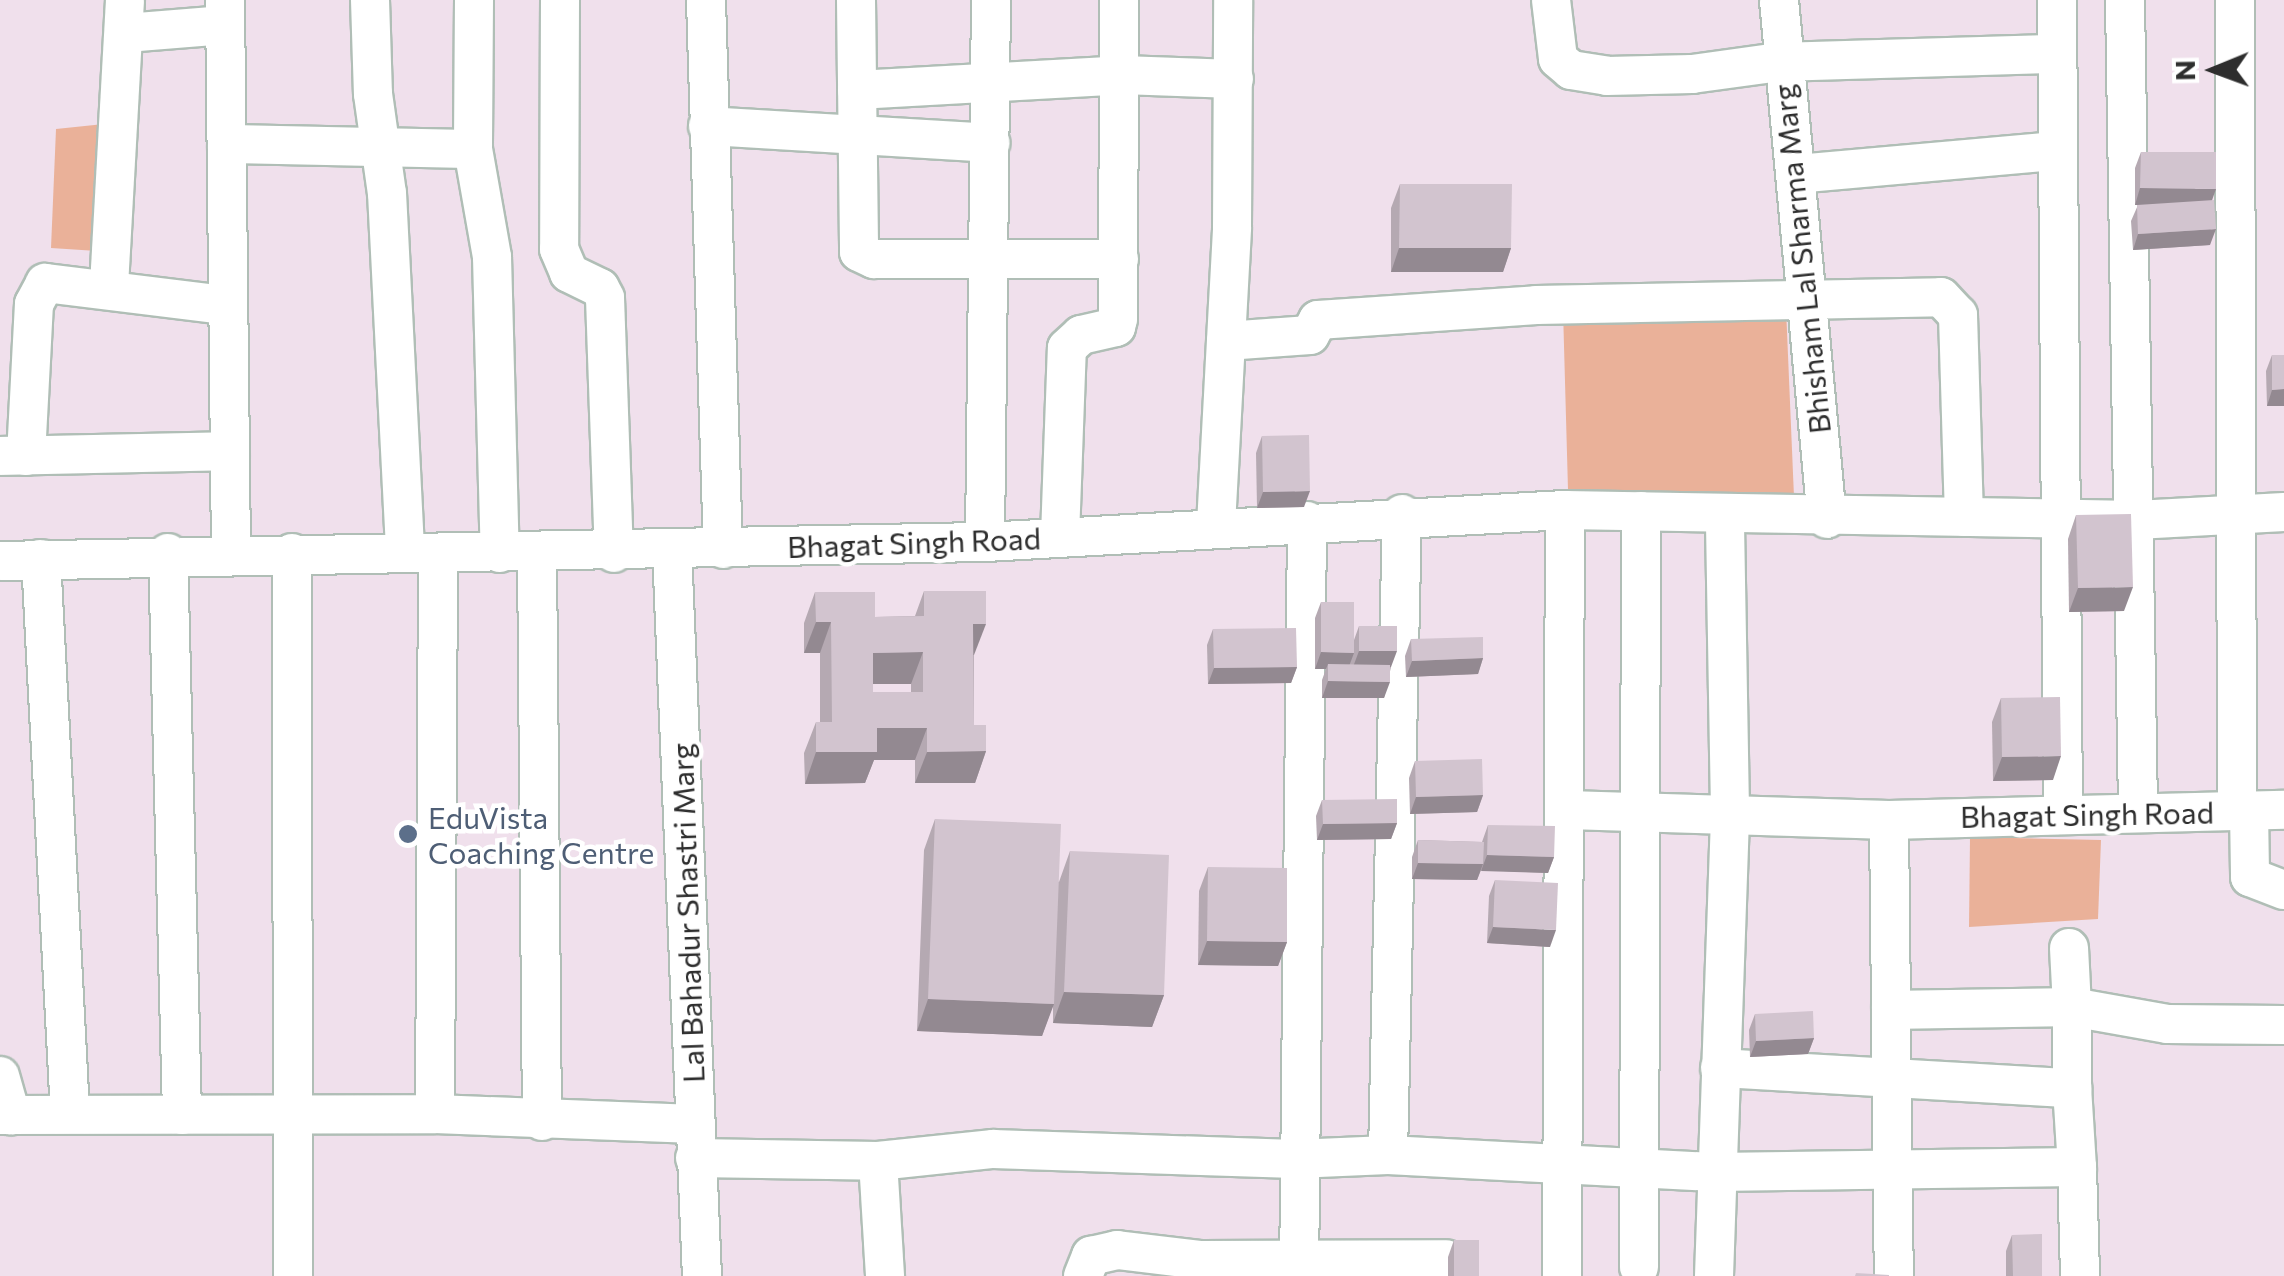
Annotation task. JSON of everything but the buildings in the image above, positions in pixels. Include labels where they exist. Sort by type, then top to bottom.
[{"type":"street","points":[[370,0],[381,151],[422,553],[436,1114]]},
{"type":"street","points":[[474,0],[473,149],[492,257],[518,553],[542,1120]]},
{"type":"street","points":[[560,0],[559,249],[569,274],[600,288],[605,298],[614,552]]},
{"type":"street","points":[[706,0],[724,550]]},
{"type":"street","points":[[856,0],[859,252],[874,259],[1119,258]]},
{"type":"street","points":[[985,542],[991,0]]},
{"type":"street","points":[[1060,536],[1067,348],[1080,335],[1116,327],[1122,75],[1119,0]]},
{"type":"street","points":[[1216,525],[1226,340],[1234,0]]},
{"type":"street","points":[[1551,0],[1558,59],[1571,70],[1692,74],[1780,62],[2056,54]]},
{"type":"street","name":"Bhisham Lal Sharma Marg","points":[[1779,0],[1780,62],[1797,174],[1827,519]]},
{"type":"street","points":[[2057,0],[2063,814]]},
{"type":"street","points":[[2126,0],[2138,812]]},
{"type":"street","points":[[2235,0],[2236,513],[2257,810],[2250,877],[2284,890]]},
{"type":"street","points":[[109,286],[126,17],[225,12],[225,305],[231,553]]},
{"type":"street","points":[[857,90],[1122,75],[1234,80]]},
{"type":"street","points":[[708,126],[856,131],[990,144]]},
{"type":"street","points":[[226,144],[381,151],[473,149]]},
{"type":"street","points":[[1797,174],[2056,151]]},
{"type":"street","points":[[225,305],[54,280],[38,291],[13,456],[230,451]]},
{"type":"street","points":[[1226,340],[1310,336],[1318,320],[1536,305],[1941,296],[1955,306],[1964,517]]},
{"type":"street","points":[[1562,1276],[1568,810],[1565,510]]},
{"type":"street","name":"Bhagat Singh Road","points":[[0,561],[168,554],[614,552],[985,542],[1402,514],[1565,510],[1827,519],[2059,516],[2136,520],[2284,512]]},
{"type":"street","points":[[1639,1267],[1645,808],[1641,511]]},
{"type":"street","points":[[1388,1155],[1402,514]]},
{"type":"street","points":[[1714,1276],[1730,810],[1725,514]]},
{"type":"street","points":[[1299,1267],[1295,1159],[1308,521]]},
{"type":"street","name":"Lal Bahadur Shastri Marg","points":[[672,549],[702,1276]]},
{"type":"street","points":[[292,553],[293,1276]]},
{"type":"street","points":[[168,554],[182,1114]]},
{"type":"street","points":[[41,559],[70,1113]]},
{"type":"street","name":"Bhagat Singh Road","points":[[1568,810],[1730,810],[1889,820],[2257,810]]},
{"type":"street","points":[[1889,820],[1894,1276]]},
{"type":"street","points":[[2069,948],[2080,1276]]},
{"type":"street","points":[[1891,1010],[2072,1007],[2168,1024],[2284,1025]]},
{"type":"street","points":[[1720,1068],[2072,1088]]},
{"type":"street","points":[[0,1076],[6,1115],[436,1114],[542,1120],[878,1161],[993,1149],[1295,1159],[1388,1155],[1716,1172],[1893,1165],[2077,1168]]},
{"type":"street","points":[[878,1161],[886,1276]]},
{"type":"street","points":[[1083,1276],[1090,1256],[1102,1251],[1299,1267],[1446,1260]]},
{"type":"shaded area","points":[[104,124],[97,251],[51,248],[56,129]]},
{"type":"shaded area","points":[[1786,308],[1794,497],[1676,501],[1568,490],[1563,310]]},
{"type":"shaded area","points":[[1970,837],[2101,840],[2098,919],[1969,927]]},
{"type":"place","name":"EduVista Coaching Centre","points":[[408,834]]}]
